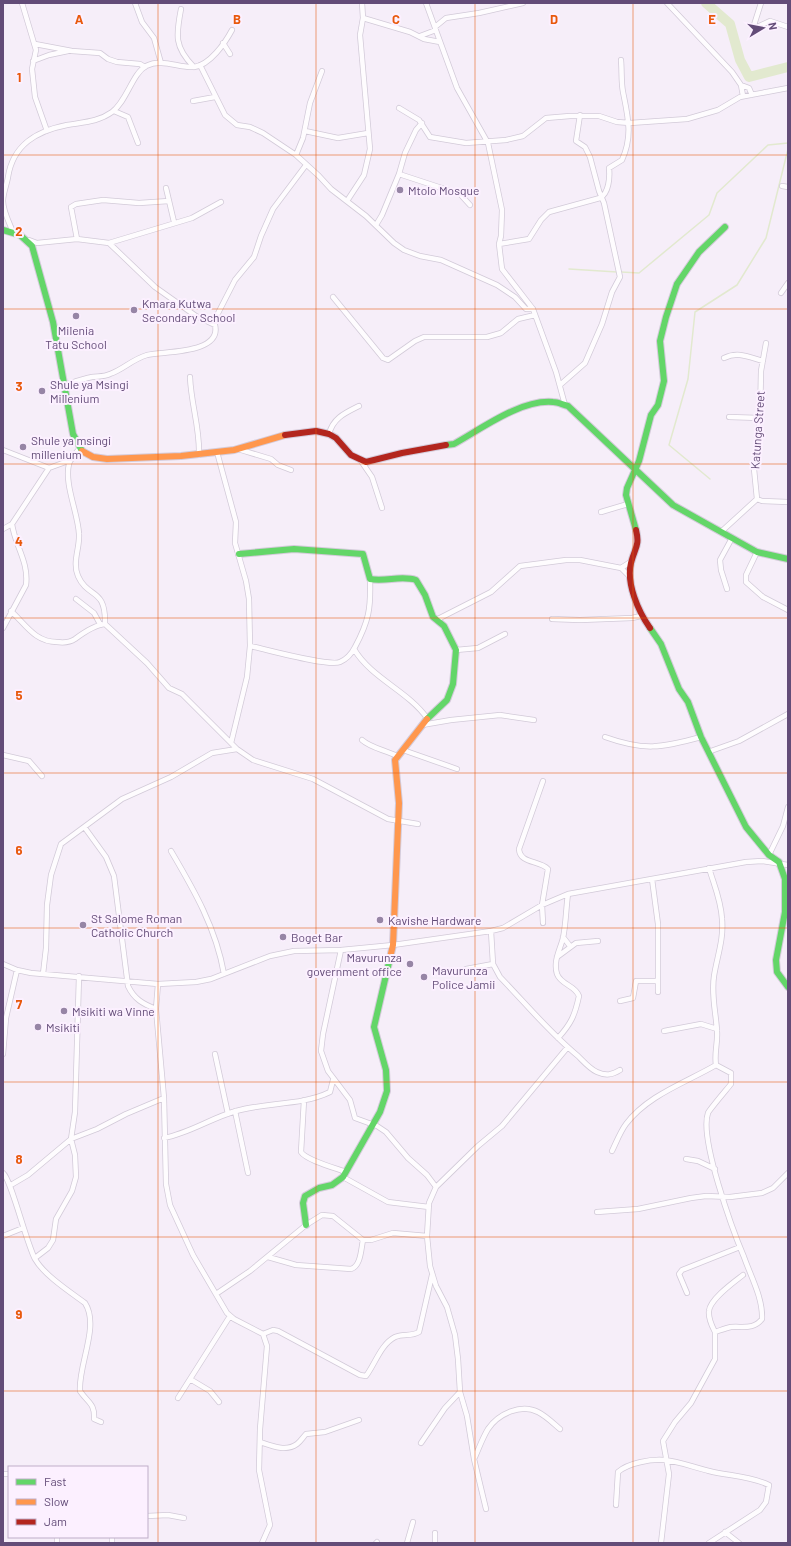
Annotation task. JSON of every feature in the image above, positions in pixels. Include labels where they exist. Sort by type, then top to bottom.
[{"type":"street","points":[[22,3],[36,50],[33,61],[35,97],[47,131]]},
{"type":"street","points":[[135,3],[142,22],[154,38],[161,63]]},
{"type":"street","points":[[347,202],[367,167],[370,149],[360,35],[363,18],[362,3]]},
{"type":"street","points":[[426,3],[457,88],[488,142],[502,210],[501,236],[499,244],[502,269],[533,309],[560,385],[565,405]]},
{"type":"street","points":[[420,36],[435,28],[446,18],[524,3]]},
{"type":"street","points":[[667,3],[729,69],[741,86],[743,96]]},
{"type":"street","points":[[761,3],[754,25],[755,28],[770,22],[788,27]]},
{"type":"street","points":[[181,9],[177,27],[178,41],[183,56],[194,67]]},
{"type":"street","points":[[363,18],[388,24],[420,36],[424,39],[440,42]]},
{"type":"street","points":[[13,232],[3,200],[10,163],[17,150],[24,143],[47,131],[65,126],[91,122],[114,111],[128,93],[137,76],[145,67],[161,63],[194,67],[200,65],[213,56],[232,30]]},
{"type":"street","points":[[223,43],[230,54]]},
{"type":"street","points":[[35,44],[72,51],[100,53],[108,59],[117,62],[140,64],[145,67]]},
{"type":"street","points":[[33,61],[49,55],[72,51]]},
{"type":"street","points":[[499,244],[529,239],[541,220],[549,212],[602,197],[607,186],[610,168],[612,165],[620,162],[624,157],[630,123],[623,88],[621,60]]},
{"type":"street","points":[[200,65],[225,115],[237,125],[250,127],[263,133],[296,155],[331,189],[376,225],[404,250],[420,256],[441,260],[497,285],[515,297],[526,309],[533,309]]},
{"type":"street","points":[[296,155],[305,131],[308,109],[322,71]]},
{"type":"street","points":[[741,86],[749,88],[752,95]]},
{"type":"street","points":[[399,108],[413,115],[422,123],[430,137],[466,143],[488,142],[523,136],[546,118],[580,115],[599,116],[617,122],[630,123],[687,119],[718,110],[743,96],[788,88]]},
{"type":"street","points":[[193,101],[215,97]]},
{"type":"street","points":[[114,111],[128,117],[138,143]]},
{"type":"street","points":[[560,385],[585,363],[602,324],[612,292],[620,277],[602,197],[587,149],[576,141],[580,115]]},
{"type":"street","points":[[376,225],[382,215],[399,174],[405,153],[416,130],[422,123]]},
{"type":"street","points":[[305,131],[338,138],[368,133]]},
{"type":"street","points":[[213,323],[235,280],[254,257],[261,236],[273,209],[306,165]]},
{"type":"street","points":[[399,174],[460,194],[470,205]]},
{"type":"street","points":[[782,186],[788,187]]},
{"type":"street","points":[[166,188],[174,222]]},
{"type":"street","points":[[77,239],[71,207],[76,204],[103,200],[139,203],[168,200]]},
{"type":"street","points":[[3,230],[13,232],[22,235],[29,240],[42,243],[77,239],[109,243],[197,216],[221,202]]},
{"type":"street","points":[[725,228],[699,252],[677,284],[666,317],[660,342],[664,369],[664,381],[658,405],[652,415],[639,461],[627,488],[626,495],[628,504],[639,541],[632,560],[629,576],[641,616],[661,644],[679,689],[688,702],[701,737],[746,828],[769,855],[779,862],[788,865]]},
{"type":"street","points":[[29,240],[49,307],[65,385],[73,434],[79,448],[88,456],[102,459],[199,455],[241,450],[276,437],[298,432],[316,431],[329,434],[336,438],[351,455],[361,461],[366,462],[402,453],[454,444],[509,413],[527,406],[546,402],[565,405],[673,505],[722,531],[757,552],[778,558],[788,559]]},
{"type":"street","points":[[65,385],[90,377],[108,375],[118,371],[133,360],[149,355],[180,352],[200,347],[212,338],[216,329],[213,323],[196,316],[155,287],[109,243]]},
{"type":"street","points":[[781,293],[788,283]]},
{"type":"street","points":[[333,297],[383,358],[388,360],[415,340],[424,337],[487,337],[500,333],[518,319],[535,315]]},
{"type":"street","name":"Katunga Street","points":[[757,499],[754,469],[760,418],[761,372],[766,343]]},
{"type":"street","points":[[724,358],[732,354],[740,354],[763,361]]},
{"type":"street","points":[[190,377],[191,398],[200,438],[199,455]]},
{"type":"street","points":[[329,434],[331,427],[338,417],[359,406]]},
{"type":"street","points":[[729,417],[760,418]]},
{"type":"street","points":[[79,448],[69,464],[69,476],[79,536],[75,558],[78,576],[83,584],[102,602],[105,611],[102,624]]},
{"type":"street","points":[[3,450],[49,468]]},
{"type":"street","points":[[241,450],[271,459],[278,465],[291,470]]},
{"type":"street","points":[[217,452],[236,522],[235,543],[246,581],[250,646],[247,678],[232,744]]},
{"type":"street","points":[[3,529],[12,524],[49,468],[71,460]]},
{"type":"street","points":[[361,461],[372,477],[382,508]]},
{"type":"street","points":[[722,531],[757,499],[762,502],[788,502]]},
{"type":"street","points":[[601,512],[628,504]]},
{"type":"street","points":[[3,628],[26,585],[27,578],[24,559],[16,544],[12,524]]},
{"type":"street","points":[[727,589],[721,570],[720,560],[732,538]]},
{"type":"street","points":[[239,554],[294,549],[363,554],[370,579],[368,619],[354,649],[346,659],[340,663],[332,663],[250,646]]},
{"type":"street","points":[[757,552],[746,575],[746,582],[763,597],[788,610]]},
{"type":"street","points":[[436,620],[454,610],[476,601],[491,592],[520,566],[573,559],[621,568],[629,576]]},
{"type":"street","points":[[621,568],[632,560]]},
{"type":"street","points":[[306,1225],[303,1203],[305,1196],[319,1188],[332,1185],[344,1174],[371,1125],[380,1112],[387,1091],[386,1070],[374,1027],[393,945],[398,821],[398,787],[395,760],[427,718],[446,700],[451,693],[456,650],[446,630],[431,613],[425,595],[416,580],[409,577],[382,580],[370,579]]},
{"type":"street","points":[[76,600],[94,613],[102,624],[147,662],[170,688],[182,694],[237,749],[253,760],[313,779],[369,811],[388,819],[418,824]]},
{"type":"street","points":[[11,611],[38,638],[47,642],[70,642],[84,632],[102,624]]},
{"type":"street","points":[[552,619],[580,620],[632,618],[641,616]]},
{"type":"street","points":[[456,650],[478,648],[505,634]]},
{"type":"street","points":[[354,649],[359,657],[414,703],[427,718]]},
{"type":"street","points":[[708,752],[739,741],[788,714]]},
{"type":"street","points":[[422,725],[443,721],[500,715],[534,720]]},
{"type":"street","points":[[605,737],[624,744],[663,747],[701,737]]},
{"type":"street","points":[[362,740],[397,756]]},
{"type":"street","points":[[43,974],[46,948],[47,905],[55,857],[61,844],[85,828],[122,799],[171,777],[212,753],[237,749]]},
{"type":"street","points":[[403,750],[456,769]]},
{"type":"street","points":[[3,754],[30,761],[42,776]]},
{"type":"street","points":[[543,781],[519,849],[520,855],[524,859],[541,864],[548,869],[542,905],[543,923]]},
{"type":"street","points":[[769,855],[783,826],[788,807]]},
{"type":"street","points":[[85,828],[106,857],[114,876],[122,929],[126,981],[139,1002],[156,1009]]},
{"type":"street","points":[[171,851],[202,904],[222,958],[224,974]]},
{"type":"street","points":[[3,964],[17,970],[43,974],[158,984],[196,982],[224,974],[270,956],[294,951],[341,950],[393,945],[491,931],[510,924],[542,905],[568,894],[746,862],[779,862]]},
{"type":"street","points":[[779,862],[785,879],[785,912],[778,942],[777,972],[788,987]]},
{"type":"street","points":[[709,868],[720,901],[722,919],[722,937],[714,977],[713,993],[717,1029],[716,1065]]},
{"type":"street","points":[[652,879],[657,904],[658,992]]},
{"type":"street","points":[[558,1038],[567,1028],[574,1016],[579,996],[575,990],[561,981],[557,975],[555,965],[563,937],[568,894]]},
{"type":"street","points":[[491,931],[493,964],[500,977],[566,1048],[597,1072],[606,1075],[614,1074],[620,1070]]},
{"type":"street","points":[[563,937],[570,946]]},
{"type":"street","points":[[557,957],[570,946],[585,942],[598,941]]},
{"type":"street","points":[[341,950],[337,961],[321,1044],[322,1057],[333,1080],[350,1100],[355,1118],[377,1126],[386,1132],[408,1158],[427,1175],[436,1187]]},
{"type":"street","points":[[466,969],[493,964]]},
{"type":"street","points":[[3,1054],[5,1018],[17,970]]},
{"type":"street","points":[[35,1258],[51,1244],[55,1234],[56,1218],[73,1188],[76,1166],[71,1139],[75,1112],[78,976]]},
{"type":"street","points":[[620,1001],[633,998],[636,981],[658,981]]},
{"type":"street","points":[[158,984],[156,1009],[164,1098],[166,1184],[170,1205],[187,1243],[230,1316],[263,1334],[267,1346],[260,1442],[260,1476],[270,1525],[262,1543]]},
{"type":"street","points":[[664,1030],[702,1024],[717,1029]]},
{"type":"street","points":[[486,1509],[474,1459],[467,1416],[460,1392],[455,1335],[447,1307],[432,1276],[426,1236],[429,1207],[436,1187],[478,1146],[502,1126],[566,1048]]},
{"type":"street","points":[[215,1054],[228,1114]]},
{"type":"street","points":[[612,1151],[625,1125],[641,1109],[659,1095],[716,1065]]},
{"type":"street","points":[[715,1332],[734,1327],[743,1328],[755,1325],[762,1319],[760,1300],[740,1247],[715,1169],[706,1127],[708,1112],[726,1090],[732,1078],[731,1073],[716,1065]]},
{"type":"street","points":[[164,1138],[183,1134],[235,1111],[257,1106],[304,1100],[330,1092],[333,1080]]},
{"type":"street","points":[[10,1185],[28,1175],[71,1139],[97,1129],[126,1114],[164,1098]]},
{"type":"street","points":[[304,1100],[301,1152],[303,1156],[344,1174],[388,1202],[429,1207]]},
{"type":"street","points":[[235,1111],[248,1173]]},
{"type":"street","points":[[686,1159],[698,1161],[715,1169]]},
{"type":"street","points":[[3,1173],[7,1176],[23,1228],[39,1266],[86,1303],[90,1311],[90,1327],[79,1378],[80,1391],[91,1403],[94,1410],[94,1419],[101,1422]]},
{"type":"street","points":[[597,1212],[638,1209],[706,1196],[724,1197],[762,1193],[773,1188],[788,1174]]},
{"type":"street","points":[[216,1294],[268,1257],[306,1225],[318,1217],[329,1215],[339,1220],[363,1240],[371,1240],[393,1233],[426,1236]]},
{"type":"street","points":[[3,1236],[23,1228]]},
{"type":"street","points":[[268,1257],[296,1265],[351,1269],[355,1268],[358,1263],[363,1240]]},
{"type":"street","points":[[687,1293],[680,1278],[682,1270],[740,1247]]},
{"type":"street","points":[[661,1543],[668,1480],[666,1460],[663,1450],[664,1436],[691,1403],[715,1359],[715,1332],[709,1316],[709,1308],[717,1297],[743,1275]]},
{"type":"street","points":[[263,1334],[273,1330],[278,1331],[360,1375],[366,1376],[388,1342],[399,1336],[410,1336],[419,1332],[432,1276]]},
{"type":"street","points":[[178,1398],[230,1316]]},
{"type":"street","points":[[190,1379],[210,1391],[219,1402]]},
{"type":"street","points":[[421,1443],[447,1406],[460,1392]]},
{"type":"street","points":[[474,1459],[488,1430],[493,1424],[501,1417],[518,1408],[537,1411],[560,1429]]},
{"type":"street","points":[[260,1442],[274,1447],[292,1447],[299,1443],[306,1434],[325,1432],[359,1420]]},
{"type":"street","points":[[616,1505],[616,1479],[619,1471],[642,1462],[666,1460],[711,1472],[760,1480],[769,1485],[769,1494],[760,1510],[709,1543]]},
{"type":"street","points":[[148,1516],[168,1515],[184,1518]]},
{"type":"street","points":[[407,1543],[413,1522]]},
{"type":"street","points":[[726,1532],[740,1543]]},
{"type":"street","points":[[435,1533],[435,1543]]},
{"type":"waterway","points":[[706,3],[730,24],[740,60],[749,77],[788,67]]},
{"type":"waterway","points":[[621,272],[639,273],[709,215],[717,193],[768,145],[788,143]]},
{"type":"waterway","points":[[710,479],[669,445],[688,379],[695,312],[737,285],[766,238],[788,149]]},
{"type":"waterway","points":[[569,269],[617,272]]},
{"type":"traffic: fast","points":[[636,530],[626,495],[627,488],[639,461],[651,415],[658,405],[664,381],[660,341],[666,317],[677,284],[699,252],[725,227]]},
{"type":"traffic: fast","points":[[3,230],[20,235],[32,246],[53,322],[73,434],[82,451]]},
{"type":"traffic: fast","points":[[446,445],[454,444],[489,423],[515,410],[541,402],[557,402],[568,406],[673,505],[757,552],[788,559]]},
{"type":"traffic: fast","points":[[239,554],[294,549],[363,554],[370,579],[382,580],[405,578],[416,580],[425,595],[433,617],[444,626],[456,650],[453,684],[447,700],[427,719]]},
{"type":"traffic: fast","points":[[650,628],[661,644],[679,689],[688,702],[701,737],[746,827],[769,855],[779,862],[785,879],[785,912],[776,960],[777,972],[788,987]]},
{"type":"traffic: fast","points":[[306,1225],[303,1203],[305,1196],[319,1188],[332,1185],[343,1177],[380,1112],[387,1091],[386,1070],[374,1027],[390,958]]},
{"type":"traffic: slow","points":[[82,451],[93,457],[107,459],[181,456],[234,450],[285,435]]},
{"type":"traffic: slow","points":[[390,958],[393,945],[399,803],[395,760],[427,719]]},
{"type":"traffic: jam","points":[[285,435],[316,431],[329,434],[336,438],[351,455],[366,462],[402,453],[446,445]]},
{"type":"traffic: jam","points":[[636,530],[637,543],[631,563],[630,579],[637,605],[650,628]]},
{"type":"place","name":"Mtolo Mosque","points":[[400,190]]},
{"type":"place","name":"Kmara Kutwa Secondary School","points":[[134,310]]},
{"type":"place","name":"Milenia Tatu School","points":[[76,316]]},
{"type":"place","name":"Shule ya Msingi Millenium","points":[[42,391]]},
{"type":"place","name":"Shule ya msingi millenium","points":[[23,447]]},
{"type":"place","name":"Kavishe Hardware","points":[[380,920]]},
{"type":"place","name":"St Salome Roman Catholic Church","points":[[83,925]]},
{"type":"place","name":"Boget Bar","points":[[283,937]]},
{"type":"place","name":"Mavurunza government office","points":[[410,964]]},
{"type":"place","name":"Mavurunza Police Jamii","points":[[424,977]]},
{"type":"place","name":"Msikiti wa Vinne","points":[[64,1011]]},
{"type":"place","name":"Msikiti","points":[[38,1027]]}]
